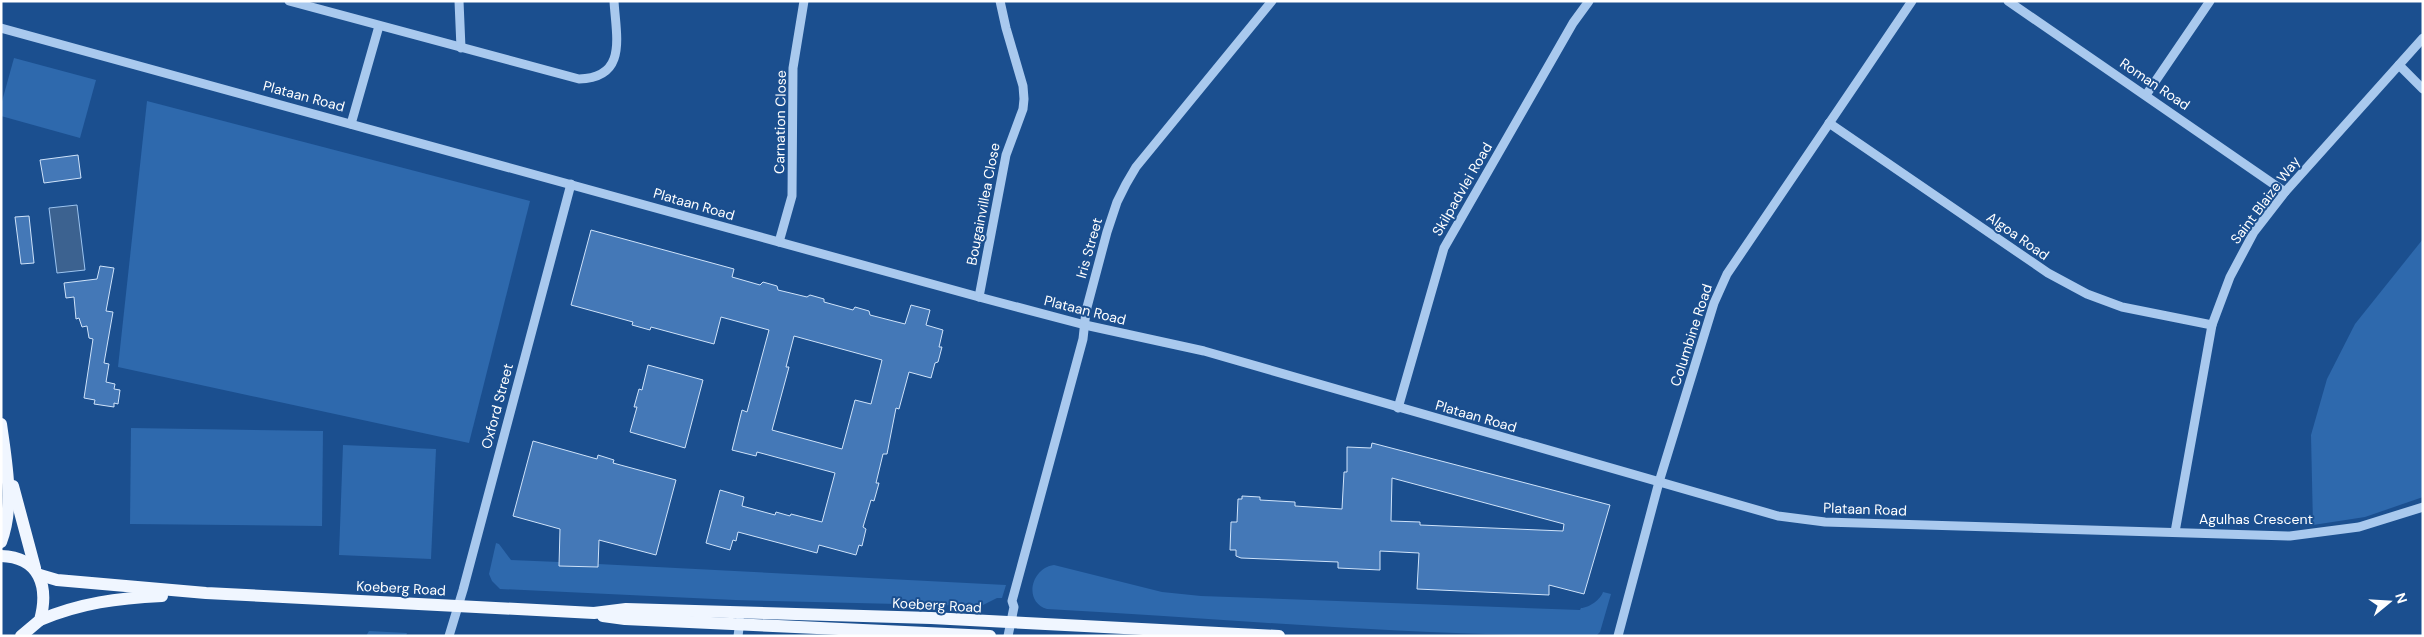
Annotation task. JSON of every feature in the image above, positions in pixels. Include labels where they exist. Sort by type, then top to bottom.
[{"type":"main road","points":[[1,424],[6,462],[8,506],[1,542]]},
{"type":"main road","points":[[6,462],[37,572],[43,600],[40,620]]},
{"type":"main road","name":"Koeberg Road","points":[[1,556],[16,557],[37,572],[57,580],[206,593],[594,613],[625,619],[990,636]]},
{"type":"main road","name":"Koeberg Road","points":[[21,636],[40,620],[65,610],[97,601],[206,593]]},
{"type":"main road","name":"Koeberg Road","points":[[740,624],[931,618],[1009,630],[1213,633],[1279,636]]},
{"type":"street","points":[[289,1],[579,79],[599,76],[614,62],[617,51],[614,1]]},
{"type":"street","points":[[459,1],[461,48]]},
{"type":"street","name":"Carnation Close","points":[[779,242],[792,196],[793,68],[804,1]]},
{"type":"street","name":"Bougainvillea Close","points":[[979,297],[1006,156],[1023,109],[1024,99],[1023,86],[1010,46],[1000,1]]},
{"type":"street","name":"Iris Street","points":[[1009,630],[1014,607],[1012,601],[1083,339],[1084,325],[1107,232],[1117,202],[1136,167],[1272,1]]},
{"type":"street","name":"Skilpadvlei Road","points":[[1398,408],[1444,248],[1573,23],[1589,1]]},
{"type":"street","name":"Columbine Road","points":[[1618,636],[1659,482],[1714,303],[1727,274],[1912,1]]},
{"type":"street","name":"Roman Road","points":[[2008,1],[2285,192]]},
{"type":"street","points":[[2146,95],[2210,1]]},
{"type":"street","points":[[351,124],[379,26]]},
{"type":"street","name":"Plataan Road","points":[[1,28],[979,297],[1084,325],[1204,351],[1778,516],[1813,522],[2175,532]]},
{"type":"street","name":"Saint Blaize Way","points":[[2175,532],[2212,325],[2223,293],[2241,254],[2254,232],[2285,192],[2423,38]]},
{"type":"street","points":[[2399,65],[2423,89]]},
{"type":"street","name":"Algoa Road","points":[[1829,123],[2048,274],[2071,286],[2122,307],[2212,325]]},
{"type":"street","name":"Oxford Street","points":[[449,636],[571,184]]},
{"type":"street","name":"Agulhas Crescent","points":[[2175,532],[2290,536],[2312,534],[2359,527],[2423,507]]},
{"type":"shaded area","points":[[14,58],[96,80],[80,138],[1,116],[1,105]]},
{"type":"shaded area","points":[[147,101],[530,201],[469,443],[118,367]]},
{"type":"shaded area","points":[[77,205],[85,270],[57,273],[49,208]]},
{"type":"shaded area","points":[[2423,239],[2423,497],[2365,517],[2313,525],[2311,435],[2327,379],[2355,324]]},
{"type":"shaded area","points":[[131,428],[323,431],[322,526],[130,524]]},
{"type":"shaded area","points":[[343,445],[436,449],[431,559],[339,555]]},
{"type":"shaded area","points":[[496,543],[499,544],[511,560],[559,562],[560,566],[598,567],[598,564],[1006,585],[1002,598],[997,598],[981,606],[735,600],[500,589],[492,581],[489,574]]},
{"type":"shaded area","points":[[1054,565],[1162,592],[1201,596],[1580,610],[1594,603],[1603,592],[1611,594],[1600,632],[1596,636],[1390,630],[1047,609],[1039,605],[1035,600],[1033,586],[1035,578],[1040,572],[1046,567]]},
{"type":"shaded area","points":[[369,631],[407,633],[406,636],[366,636]]},
{"type":"building","points":[[78,155],[81,178],[44,183],[40,160]]},
{"type":"building","points":[[29,216],[34,263],[21,264],[15,217]]},
{"type":"building","points":[[591,230],[734,269],[732,277],[760,285],[763,282],[777,286],[778,290],[807,297],[810,295],[824,299],[824,302],[853,310],[855,307],[869,311],[870,315],[905,324],[911,305],[930,310],[926,325],[943,330],[939,347],[942,347],[938,362],[935,363],[931,378],[909,372],[899,409],[896,408],[887,454],[883,454],[876,483],[879,483],[874,501],[871,500],[863,527],[866,529],[862,546],[859,545],[856,555],[819,545],[817,553],[738,532],[736,541],[733,540],[730,550],[706,543],[720,490],[744,497],[742,506],[775,515],[776,512],[790,516],[791,514],[822,522],[835,473],[757,452],[756,456],[732,450],[742,410],[747,412],[769,330],[721,317],[714,344],[651,327],[650,330],[632,325],[633,322],[571,305]],"holes":[[[794,336],[882,360],[871,404],[855,400],[842,449],[772,430],[789,367],[786,367]]]},
{"type":"building","points":[[100,266],[114,268],[106,311],[113,312],[104,363],[109,364],[106,382],[115,384],[114,389],[120,390],[118,404],[114,403],[114,407],[94,404],[95,400],[84,398],[93,339],[89,338],[87,326],[82,327],[79,318],[76,319],[74,297],[66,298],[64,283],[97,279]]},
{"type":"building","points":[[648,365],[703,380],[685,448],[630,432],[637,407],[634,407],[639,389],[642,390]]},
{"type":"building","points":[[533,441],[597,459],[598,455],[614,460],[613,463],[676,480],[656,555],[599,540],[598,567],[559,566],[560,529],[513,516]]},
{"type":"building","points":[[1372,443],[1610,505],[1584,594],[1549,585],[1549,595],[1417,589],[1419,553],[1380,551],[1380,570],[1338,568],[1338,562],[1241,558],[1236,556],[1236,550],[1230,550],[1231,522],[1237,522],[1238,499],[1242,499],[1242,496],[1260,497],[1260,500],[1295,502],[1295,506],[1342,509],[1344,472],[1347,472],[1347,447],[1371,448]],"holes":[[[1392,478],[1564,524],[1563,531],[1420,525],[1420,522],[1391,521]]]}]
